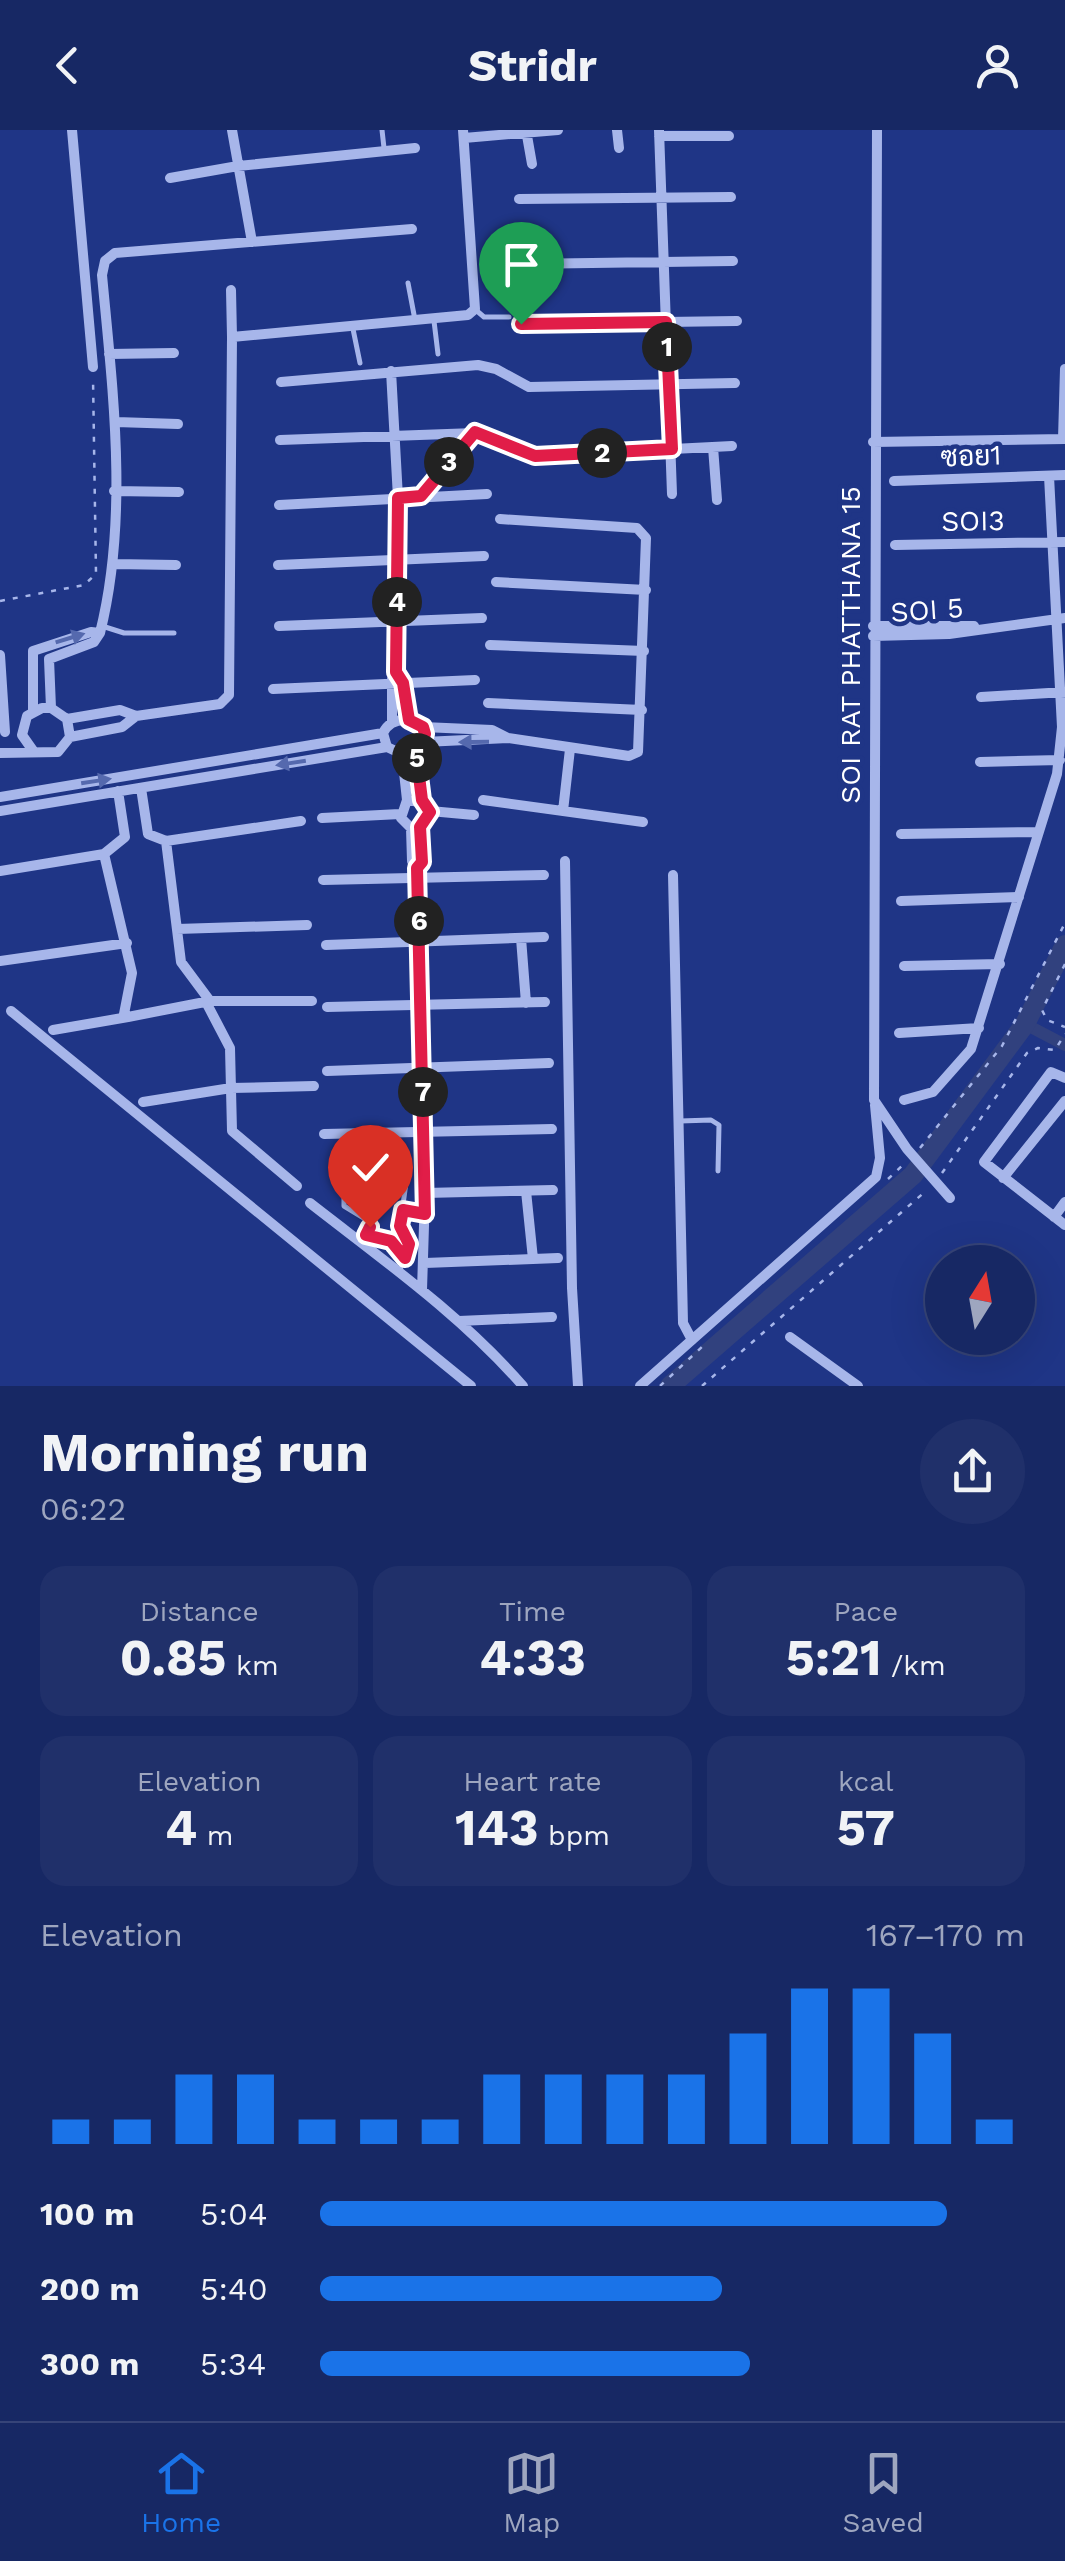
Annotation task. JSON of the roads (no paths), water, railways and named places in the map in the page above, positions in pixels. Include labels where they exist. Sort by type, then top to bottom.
[{"type":"street","points":[[72,130],[93,367]]},
{"type":"street","points":[[232,130],[252,242]]},
{"type":"street","points":[[232,337],[468,315],[474,309],[464,134],[558,130]]},
{"type":"street","points":[[617,130],[619,148]]},
{"type":"street","name":"SOI RAT PHATTHANA 15","points":[[640,1386],[876,1177],[880,1158],[874,1100],[872,442],[877,130]]},
{"type":"street","points":[[526,131],[532,164]]},
{"type":"street","points":[[672,494],[659,133],[729,136]]},
{"type":"street","points":[[170,178],[238,166],[414,148]]},
{"type":"street","points":[[519,199],[731,197]]},
{"type":"street","points":[[51,708],[49,659],[94,642],[101,630],[114,564],[116,422],[102,275],[106,261],[115,253],[412,230]]},
{"type":"street","points":[[521,264],[733,262]]},
{"type":"street","points":[[34,710],[51,708],[67,718],[120,710],[136,716],[220,704],[229,695],[231,290]]},
{"type":"street","points":[[521,324],[737,320]]},
{"type":"street","points":[[109,354],[174,354]]},
{"type":"street","points":[[280,382],[478,365],[496,369],[529,387],[736,382]]},
{"type":"street","points":[[872,442],[1064,439],[1065,369]]},
{"type":"street","points":[[392,371],[398,498],[397,621],[400,677],[409,720]]},
{"type":"street","points":[[116,422],[178,424]]},
{"type":"street","points":[[280,440],[475,432],[535,456],[732,446]]},
{"type":"street","points":[[713,447],[716,500]]},
{"type":"street","name":"ซอย1","points":[[894,481],[1065,475]]},
{"type":"street","points":[[904,1100],[932,1092],[970,1049],[1000,964],[1060,760],[1059,542],[1050,476]]},
{"type":"street","points":[[114,491],[179,492]]},
{"type":"street","points":[[279,505],[487,494]]},
{"type":"street","points":[[0,811],[387,748],[402,754],[420,747],[508,738],[570,749],[636,754],[642,710],[646,538],[636,528],[500,519]]},
{"type":"street","name":"SOI3","points":[[895,545],[1059,542]]},
{"type":"street","points":[[278,565],[484,556]]},
{"type":"street","points":[[114,564],[176,564]]},
{"type":"street","points":[[496,582],[646,590]]},
{"type":"street","points":[[279,626],[482,618]]},
{"type":"street","name":"SOI 5","points":[[873,631],[947,623],[984,627],[1061,618]]},
{"type":"street","points":[[34,752],[22,735],[22,725],[34,710],[34,650],[101,630]]},
{"type":"street","points":[[490,645],[644,651]]},
{"type":"street","points":[[0,656],[5,732]]},
{"type":"street","points":[[274,688],[389,684],[400,677],[475,680]]},
{"type":"street","points":[[0,796],[384,733],[392,722],[389,684]]},
{"type":"street","points":[[981,697],[1062,692]]},
{"type":"street","points":[[488,703],[642,710]]},
{"type":"street","points":[[0,753],[12,756],[58,752],[70,737],[122,727],[136,716]]},
{"type":"street","points":[[67,718],[70,737]]},
{"type":"street","points":[[392,722],[409,720],[423,727],[492,730],[508,738]]},
{"type":"street","points":[[423,727],[422,800],[430,812]]},
{"type":"street","points":[[384,733],[387,748]]},
{"type":"street","points":[[563,811],[570,749]]},
{"type":"street","points":[[400,814],[407,800],[402,754]]},
{"type":"street","points":[[980,762],[1060,760]]},
{"type":"street","points":[[132,776],[148,834]]},
{"type":"street","points":[[118,791],[125,837]]},
{"type":"street","points":[[407,800],[422,800]]},
{"type":"street","points":[[483,800],[643,822]]},
{"type":"street","points":[[430,812],[474,815]]},
{"type":"street","points":[[416,827],[430,812]]},
{"type":"street","points":[[322,818],[400,814],[416,827],[422,862],[417,872],[425,1193],[422,1290]]},
{"type":"street","points":[[0,871],[104,854],[125,837],[148,834],[166,841],[301,822]]},
{"type":"street","points":[[901,834],[1038,832]]},
{"type":"street","points":[[166,841],[181,962],[208,1002],[230,1048],[232,1131],[296,1186]]},
{"type":"street","points":[[104,854],[132,973],[124,1011],[128,1017]]},
{"type":"street","points":[[566,861],[572,1288],[578,1386]]},
{"type":"street","points":[[323,880],[417,872],[544,875]]},
{"type":"street","points":[[673,874],[682,1323],[692,1340]]},
{"type":"street","points":[[901,901],[1018,897]]},
{"type":"street","points":[[177,929],[308,925]]},
{"type":"street","points":[[326,945],[544,937]]},
{"type":"street","points":[[521,938],[526,1002]]},
{"type":"street","points":[[0,961],[127,943]]},
{"type":"street","points":[[904,966],[1000,964]]},
{"type":"street","points":[[53,1030],[208,1002],[312,1000]]},
{"type":"street","points":[[327,1007],[545,1002]]},
{"type":"street","points":[[11,1011],[471,1386]]},
{"type":"street","points":[[899,1034],[979,1028]]},
{"type":"street","points":[[327,1071],[549,1063]]},
{"type":"street","points":[[1065,1078],[1052,1072],[984,1162],[1065,1224]]},
{"type":"street","points":[[143,1102],[231,1088],[314,1086]]},
{"type":"street","points":[[874,1100],[907,1150],[950,1198]]},
{"type":"street","points":[[1003,1178],[1065,1101]]},
{"type":"street","points":[[324,1134],[552,1129]]},
{"type":"street","points":[[425,1193],[553,1190]]},
{"type":"street","points":[[526,1191],[532,1259]]},
{"type":"street","points":[[310,1202],[365,1240],[523,1386]]},
{"type":"street","points":[[1054,1217],[1065,1202]]},
{"type":"street","points":[[425,1263],[558,1258]]},
{"type":"street","points":[[458,1322],[552,1317]]},
{"type":"street","points":[[790,1337],[858,1386]]},
{"type":"lane","points":[[382,130],[385,151]]},
{"type":"lane","points":[[408,283],[415,320]]},
{"type":"lane","points":[[474,309],[484,317],[509,317]]},
{"type":"lane","points":[[434,318],[438,354]]},
{"type":"lane","points":[[352,326],[360,363]]},
{"type":"lane","points":[[421,496],[475,432]]},
{"type":"lane","points":[[101,630],[174,633]]},
{"type":"lane","points":[[677,1121],[711,1120],[719,1125],[718,1171]]},
{"type":"lane","points":[[399,1272],[405,1258],[409,1244],[400,1226],[406,1182],[388,1173],[369,1186],[350,1187],[344,1192],[344,1206],[367,1220],[365,1240],[391,1241],[405,1258]]},
{"type":"lane","points":[[403,1210],[425,1214]]},
{"type":"waterway","points":[[670,1386],[913,1175],[1025,1024],[1065,945]]},
{"type":"waterway","points":[[1025,1024],[1065,1045]]}]
